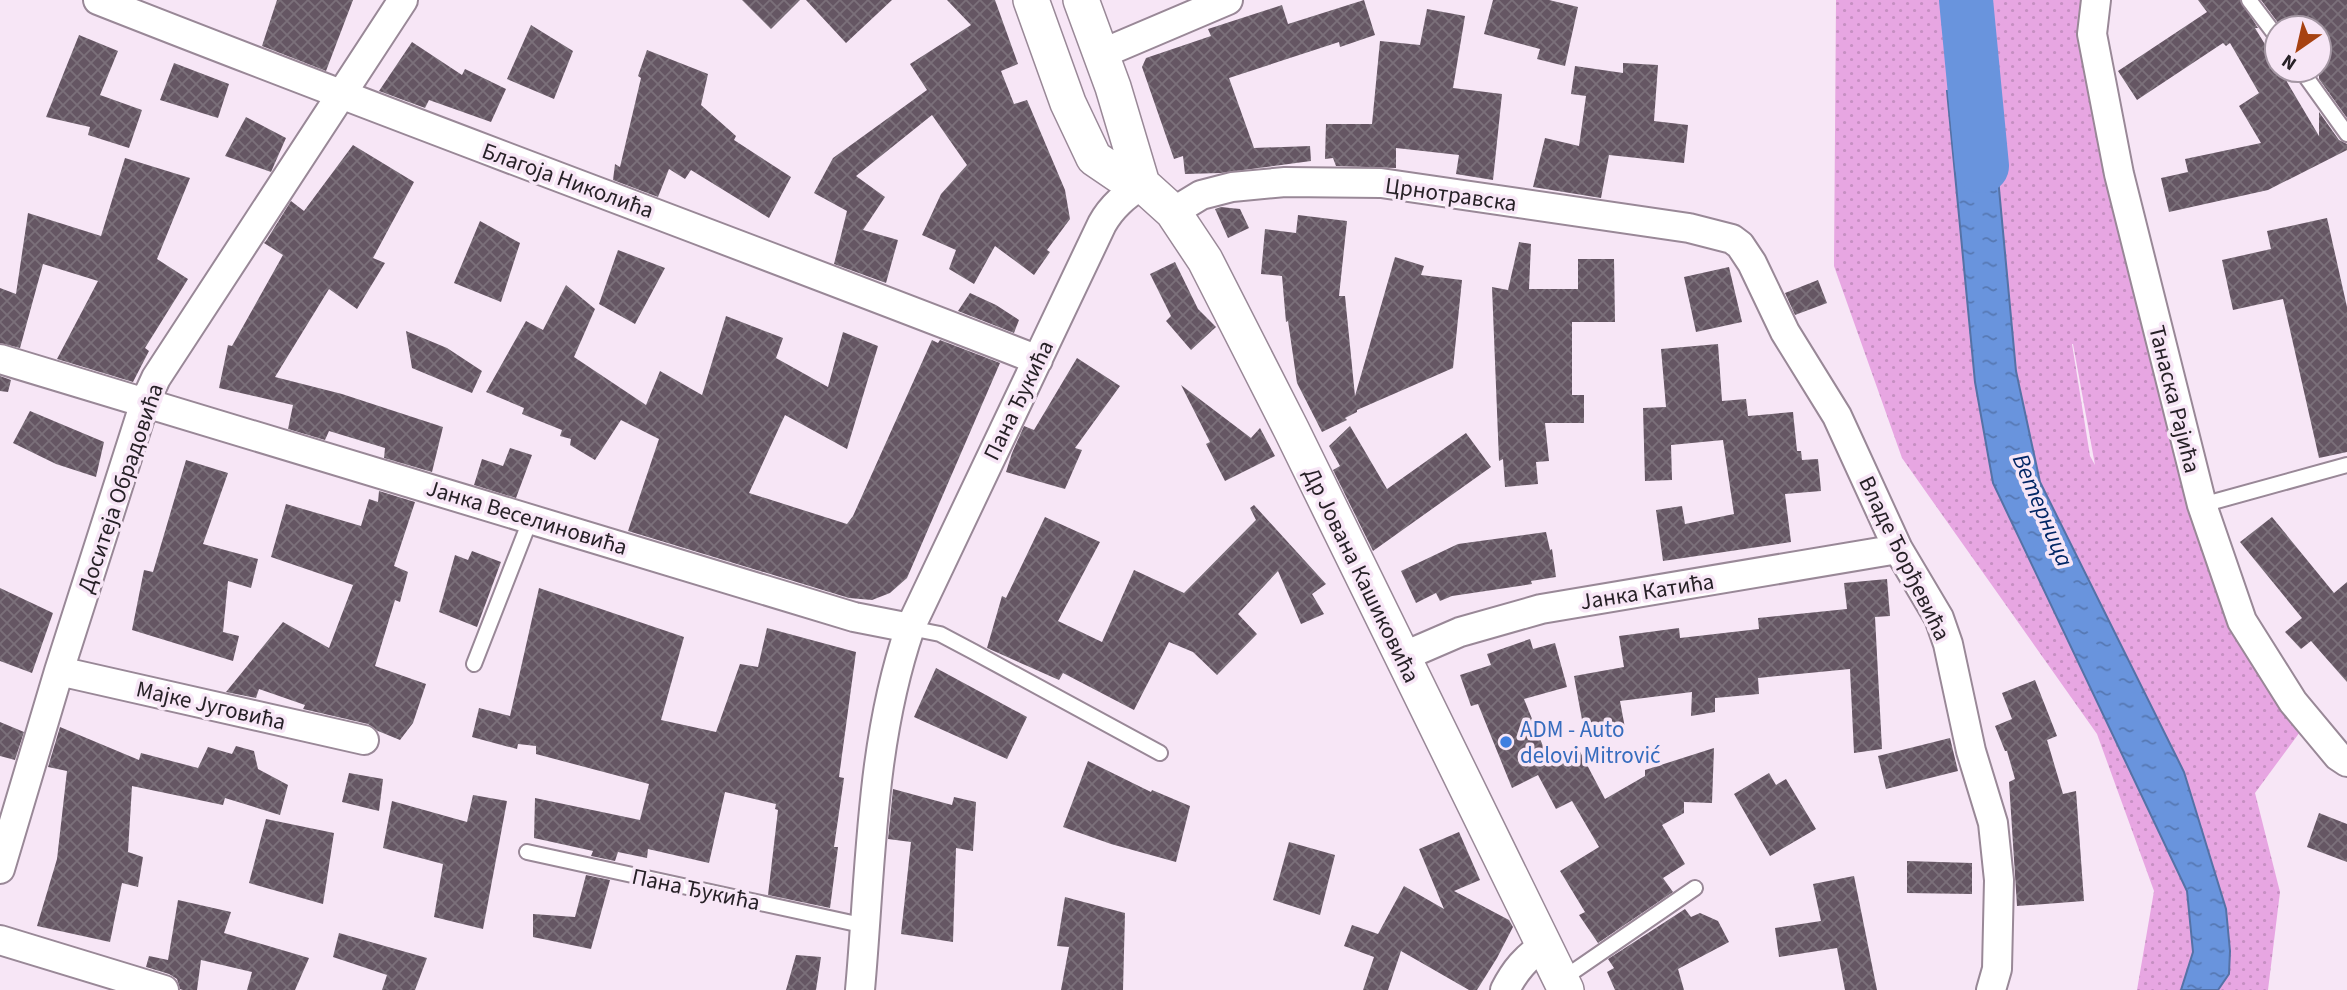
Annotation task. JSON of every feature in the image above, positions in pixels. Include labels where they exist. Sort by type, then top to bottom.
[{"type":"street","name":"Благоја Николића","points":[[98,0],[341,96],[1038,359]]},
{"type":"street","name":"Доситеја Обрадовића","points":[[0,869],[59,671],[145,402],[156,378],[403,0]]},
{"type":"street","points":[[1031,0],[1068,103],[1094,158],[1119,175],[1142,184]]},
{"type":"street","points":[[1081,0],[1142,184]]},
{"type":"street","points":[[1101,54],[1227,0]]},
{"type":"street","name":"Танаска Рајића","points":[[2096,0],[2092,34],[2119,174],[2202,505],[2242,621],[2293,702],[2344,754]]},
{"type":"street","name":"Црнотравска","points":[[1173,212],[1201,195],[1231,187],[1285,182],[1381,183],[1689,228],[1732,239]]},
{"type":"street","name":"Др Јована Кашиковића","points":[[1142,184],[1173,212],[1205,260],[1564,985]]},
{"type":"street","name":"Пана Ђукића","points":[[860,990],[878,763],[896,668],[909,628],[1109,211],[1142,184]]},
{"type":"street","name":"Владе Ђорђевића","points":[[1732,239],[1740,245],[1752,263],[1785,332],[1836,416],[1898,550],[1939,618],[1948,644],[1971,751],[1993,823],[1999,880],[1997,969],[1991,990]]},
{"type":"street","name":"Јанка Веселиновића","points":[[0,359],[531,517],[854,617],[909,628]]},
{"type":"street","name":"Јанка Катића","points":[[1402,657],[1460,632],[1541,609],[1898,550]]},
{"type":"street","name":"Мајке Југовића","points":[[59,671],[364,740]]},
{"type":"street","points":[[0,940],[164,990]]},
{"type":"street","points":[[1505,990],[1525,958],[1544,945]]},
{"type":"lane","points":[[2249,0],[2263,18]]},
{"type":"lane","points":[[2311,84],[2347,134]]},
{"type":"lane","points":[[2202,505],[2347,465]]},
{"type":"lane","points":[[474,664],[531,517]]},
{"type":"lane","points":[[909,628],[940,634],[1160,753]]},
{"type":"lane","name":"Пана Ђукића","points":[[527,852],[866,926]]},
{"type":"lane","name":"Др Јована Кашиковића","points":[[1564,985],[1695,888]]},
{"type":"shaded area","points":[[1836,0],[2096,0],[2092,34],[2242,621],[2308,721],[2255,793],[2280,892],[2268,990],[2137,990],[2154,891],[2097,734],[1902,458],[1834,266]],"holes":[[[2073,344],[2095,465],[2090,456]]]},
{"type":"water","points":[[1947,91],[1990,92],[2016,371],[2040,482],[2184,772],[2226,909],[2229,974],[2218,990],[2181,990],[2193,952],[2187,891],[1993,483],[1975,382]]},
{"type":"building","points":[[277,0],[353,0],[326,71],[262,46]]},
{"type":"building","points":[[742,0],[800,0],[771,29]]},
{"type":"building","points":[[806,0],[892,0],[846,43]]},
{"type":"building","points":[[947,0],[995,0],[1018,64],[1001,71],[1014,104],[1027,100],[1065,190],[1070,219],[1047,250],[1050,252],[1034,275],[995,246],[974,284],[949,269],[956,250],[922,235],[941,194],[967,165],[932,115],[856,176],[885,197],[863,230],[898,240],[886,283],[834,264],[847,211],[814,193],[833,158],[927,90],[910,64],[971,25]]},
{"type":"building","points":[[1364,0],[1375,35],[1340,47],[1339,42],[1229,78],[1254,148],[1310,146],[1311,161],[1221,173],[1185,174],[1183,156],[1174,159],[1142,67],[1146,58],[1211,36],[1208,29],[1282,5],[1288,24]]},
{"type":"building","points":[[1493,0],[1549,0],[1578,7],[1565,66],[1537,59],[1540,49],[1484,34]]},
{"type":"building","points":[[2198,0],[2240,0],[2263,41],[2263,84],[2288,84],[2319,136],[2319,112],[2339,140],[2347,144],[2347,150],[2268,190],[2169,212],[2161,178],[2188,172],[2185,159],[2261,143],[2239,106],[2259,93],[2230,43],[2226,46],[2223,43],[2137,100],[2118,71],[2207,12]]},
{"type":"building","points":[[2261,0],[2347,0],[2347,118],[2323,84],[2333,84],[2333,14],[2272,14]]},
{"type":"building","points":[[1427,9],[1465,16],[1453,88],[1502,94],[1493,180],[1456,174],[1459,155],[1396,148],[1396,168],[1336,166],[1333,158],[1325,159],[1326,124],[1372,124],[1380,41],[1420,45]]},
{"type":"building","points":[[531,25],[573,51],[554,99],[507,79]]},
{"type":"building","points":[[79,35],[118,51],[100,95],[142,110],[129,148],[88,135],[90,127],[46,117]]},
{"type":"building","points":[[412,42],[462,75],[465,69],[506,89],[491,122],[429,100],[425,108],[379,91]]},
{"type":"building","points":[[647,50],[708,74],[701,105],[736,136],[734,140],[791,177],[769,218],[691,170],[685,179],[669,169],[658,197],[613,180],[615,164],[620,167],[641,78],[638,76]]},
{"type":"building","points":[[174,63],[229,84],[218,118],[160,100]]},
{"type":"building","points":[[1623,63],[1658,65],[1654,121],[1688,125],[1684,163],[1609,155],[1601,198],[1533,187],[1545,138],[1579,146],[1586,96],[1571,94],[1575,66],[1623,73]]},
{"type":"building","points":[[246,117],[286,138],[271,172],[225,156]]},
{"type":"building","points":[[353,145],[414,182],[373,258],[385,263],[357,309],[329,289],[275,377],[342,394],[443,427],[432,472],[384,458],[385,448],[329,431],[325,440],[288,429],[293,405],[219,388],[228,345],[232,346],[283,255],[264,243],[291,201],[304,211]]},
{"type":"building","points":[[125,158],[190,178],[157,259],[188,279],[145,348],[149,351],[133,382],[57,359],[98,281],[43,264],[20,348],[0,343],[0,288],[16,294],[28,213],[101,236]]},
{"type":"building","points":[[1215,209],[1240,209],[1249,228],[1228,238]]},
{"type":"building","points":[[1298,215],[1347,221],[1339,296],[1345,296],[1355,396],[1395,257],[1424,266],[1421,275],[1462,280],[1453,368],[1357,410],[1345,418],[1347,420],[1322,432],[1297,383],[1288,321],[1286,322],[1282,276],[1261,274],[1265,229],[1296,233]]},
{"type":"building","points":[[2327,218],[2347,307],[2347,452],[2319,458],[2283,299],[2233,310],[2222,260],[2271,249],[2267,231]]},
{"type":"building","points":[[480,221],[520,243],[501,302],[454,283]]},
{"type":"building","points":[[1519,242],[1531,244],[1529,289],[1578,289],[1578,259],[1614,259],[1615,322],[1572,322],[1572,395],[1584,395],[1584,423],[1545,423],[1549,461],[1536,462],[1538,484],[1505,487],[1503,459],[1499,461],[1492,287],[1508,290]]},
{"type":"building","points":[[618,250],[665,268],[635,324],[599,304]]},
{"type":"building","points":[[1175,262],[1198,309],[1216,327],[1191,350],[1166,321],[1171,316],[1150,274]]},
{"type":"building","points":[[1729,267],[1742,322],[1696,332],[1684,277]]},
{"type":"building","points":[[1818,280],[1827,303],[1795,315],[1785,293]]},
{"type":"building","points":[[566,285],[595,309],[574,357],[646,405],[660,371],[702,395],[726,316],[783,338],[776,358],[828,387],[843,332],[878,346],[847,449],[785,415],[749,493],[847,524],[932,340],[938,343],[940,340],[1000,363],[907,578],[890,593],[872,600],[849,598],[628,531],[659,439],[621,420],[595,460],[570,445],[571,439],[560,436],[562,430],[522,414],[524,408],[486,392],[526,321],[543,330]]},
{"type":"building","points":[[970,293],[1019,320],[1014,333],[958,311]]},
{"type":"building","points":[[406,331],[447,348],[482,371],[472,393],[412,368]]},
{"type":"building","points":[[1718,344],[1722,401],[1746,399],[1748,416],[1793,412],[1797,451],[1801,451],[1802,460],[1818,459],[1821,491],[1785,494],[1791,542],[1663,561],[1656,510],[1682,506],[1685,524],[1734,514],[1723,440],[1671,445],[1672,480],[1645,481],[1643,408],[1666,407],[1661,349]]},
{"type":"building","points":[[1077,358],[1120,386],[1075,448],[1082,450],[1065,489],[1006,472],[1024,426],[1034,430]]},
{"type":"building","points":[[0,376],[11,380],[8,392],[0,391]]},
{"type":"building","points":[[1181,385],[1251,438],[1260,428],[1275,456],[1225,481],[1206,444],[1210,442]]},
{"type":"building","points":[[30,411],[104,442],[96,477],[56,464],[13,443]]},
{"type":"building","points":[[1350,426],[1387,489],[1466,433],[1491,467],[1373,551],[1333,470],[1340,466],[1329,446]]},
{"type":"building","points":[[510,448],[532,455],[516,498],[474,485],[482,459],[503,466]]},
{"type":"building","points":[[186,460],[228,473],[203,544],[258,559],[251,588],[228,581],[223,632],[239,636],[233,661],[132,630],[144,570],[153,572]]},
{"type":"building","points":[[379,491],[415,502],[394,566],[408,572],[400,602],[395,600],[375,666],[426,684],[413,723],[400,740],[368,724],[303,709],[305,705],[259,689],[256,698],[226,692],[283,622],[329,648],[353,585],[271,557],[286,504],[361,526],[369,499],[378,502]]},
{"type":"building","points":[[1254,505],[1326,584],[1312,594],[1324,614],[1301,624],[1278,571],[1238,614],[1257,634],[1217,675],[1193,652],[1169,642],[1134,710],[1063,673],[1059,680],[987,648],[1002,596],[1006,598],[1045,517],[1100,542],[1058,621],[1102,642],[1134,570],[1184,593],[1256,520],[1250,508]]},
{"type":"building","points":[[2272,517],[2334,593],[2347,582],[2347,682],[2311,641],[2301,649],[2285,632],[2302,618],[2240,542]]},
{"type":"building","points":[[1546,532],[1550,550],[1552,549],[1556,577],[1531,581],[1532,584],[1452,596],[1440,601],[1436,593],[1416,603],[1401,571],[1458,544]]},
{"type":"building","points":[[472,551],[501,562],[477,627],[439,612],[455,555],[468,560]]},
{"type":"building","points":[[1887,579],[1890,616],[1875,617],[1882,749],[1854,753],[1850,669],[1758,678],[1759,694],[1715,698],[1715,712],[1691,716],[1692,692],[1620,701],[1625,728],[1585,736],[1574,676],[1624,667],[1619,636],[1679,628],[1680,638],[1759,629],[1758,618],[1847,609],[1844,583]]},
{"type":"building","points":[[0,588],[53,613],[32,673],[0,661]]},
{"type":"building","points":[[539,588],[684,637],[661,720],[716,732],[740,664],[758,667],[767,628],[856,652],[839,777],[844,778],[834,847],[838,847],[830,908],[768,895],[778,810],[775,809],[776,804],[725,792],[709,863],[648,849],[647,858],[618,852],[615,861],[591,856],[593,851],[534,838],[535,798],[640,820],[649,784],[536,754],[536,746],[518,744],[517,749],[472,737],[479,708],[510,716]]},
{"type":"building","points":[[1530,639],[1533,649],[1555,643],[1567,687],[1524,699],[1549,761],[1577,746],[1605,799],[1645,776],[1645,770],[1714,748],[1712,803],[1684,802],[1684,813],[1662,825],[1685,864],[1663,878],[1673,892],[1598,943],[1579,915],[1585,912],[1560,871],[1599,847],[1572,801],[1556,809],[1538,775],[1512,788],[1478,704],[1471,706],[1460,675],[1491,665],[1487,654]]},
{"type":"building","points":[[936,668],[1027,717],[1007,759],[914,717]]},
{"type":"building","points":[[2035,680],[2057,736],[2047,740],[2063,794],[2076,791],[2084,901],[2017,906],[2009,782],[2015,779],[2007,751],[1995,726],[2012,719],[2002,693]]},
{"type":"building","points":[[0,722],[24,732],[15,760],[0,756]]},
{"type":"building","points":[[60,727],[139,760],[141,753],[198,768],[208,747],[232,754],[236,746],[254,751],[258,769],[288,785],[280,815],[225,798],[223,805],[132,786],[128,852],[143,857],[138,887],[122,883],[110,942],[37,926],[57,859],[67,771],[48,767]]},
{"type":"building","points":[[1950,738],[1958,771],[1886,789],[1878,756]]},
{"type":"building","points":[[1088,761],[1151,792],[1152,790],[1190,806],[1176,862],[1063,827]]},
{"type":"building","points":[[349,773],[383,779],[379,811],[342,802]]},
{"type":"building","points":[[1769,773],[1776,785],[1786,779],[1816,829],[1770,856],[1734,794]]},
{"type":"building","points":[[893,789],[952,805],[954,797],[976,802],[973,851],[956,848],[953,942],[901,934],[911,842],[888,839]]},
{"type":"building","points":[[473,795],[507,801],[483,929],[434,917],[443,864],[383,848],[392,801],[467,822]]},
{"type":"building","points":[[2319,813],[2347,824],[2347,862],[2307,847]]},
{"type":"building","points":[[266,819],[334,833],[323,904],[249,883]]},
{"type":"building","points":[[1459,832],[1480,880],[1454,891],[1509,920],[1513,927],[1497,958],[1477,990],[1469,990],[1401,951],[1388,990],[1363,990],[1374,957],[1344,946],[1352,925],[1378,934],[1404,886],[1444,909],[1419,849]]},
{"type":"building","points":[[1289,842],[1335,855],[1320,915],[1273,900]]},
{"type":"building","points":[[1907,861],[1972,863],[1972,894],[1907,893]]},
{"type":"building","points":[[586,875],[610,880],[591,949],[533,937],[533,914],[575,917]]},
{"type":"building","points":[[1854,876],[1877,990],[1845,990],[1837,948],[1779,957],[1775,928],[1821,921],[1813,884]]},
{"type":"building","points":[[1065,897],[1125,913],[1123,990],[1061,990],[1069,947],[1057,946]]},
{"type":"building","points":[[178,900],[231,912],[224,933],[309,958],[295,990],[247,990],[252,972],[201,960],[197,990],[183,990],[180,989],[177,979],[169,974],[146,967],[149,956],[168,960]]},
{"type":"building","points":[[1685,909],[1691,917],[1700,913],[1718,921],[1729,942],[1678,969],[1684,990],[1615,990],[1607,972],[1614,968],[1608,959]]},
{"type":"building","points":[[339,933],[427,958],[415,990],[382,990],[387,975],[333,957]]},
{"type":"building","points":[[796,955],[821,957],[816,990],[786,990]]},
{"type":"waterway","name":"Ветерница","points":[[1966,0],[1982,166]]},
{"type":"place","name":"ADM - Auto delovi Mitrović","points":[[1506,742]]}]
